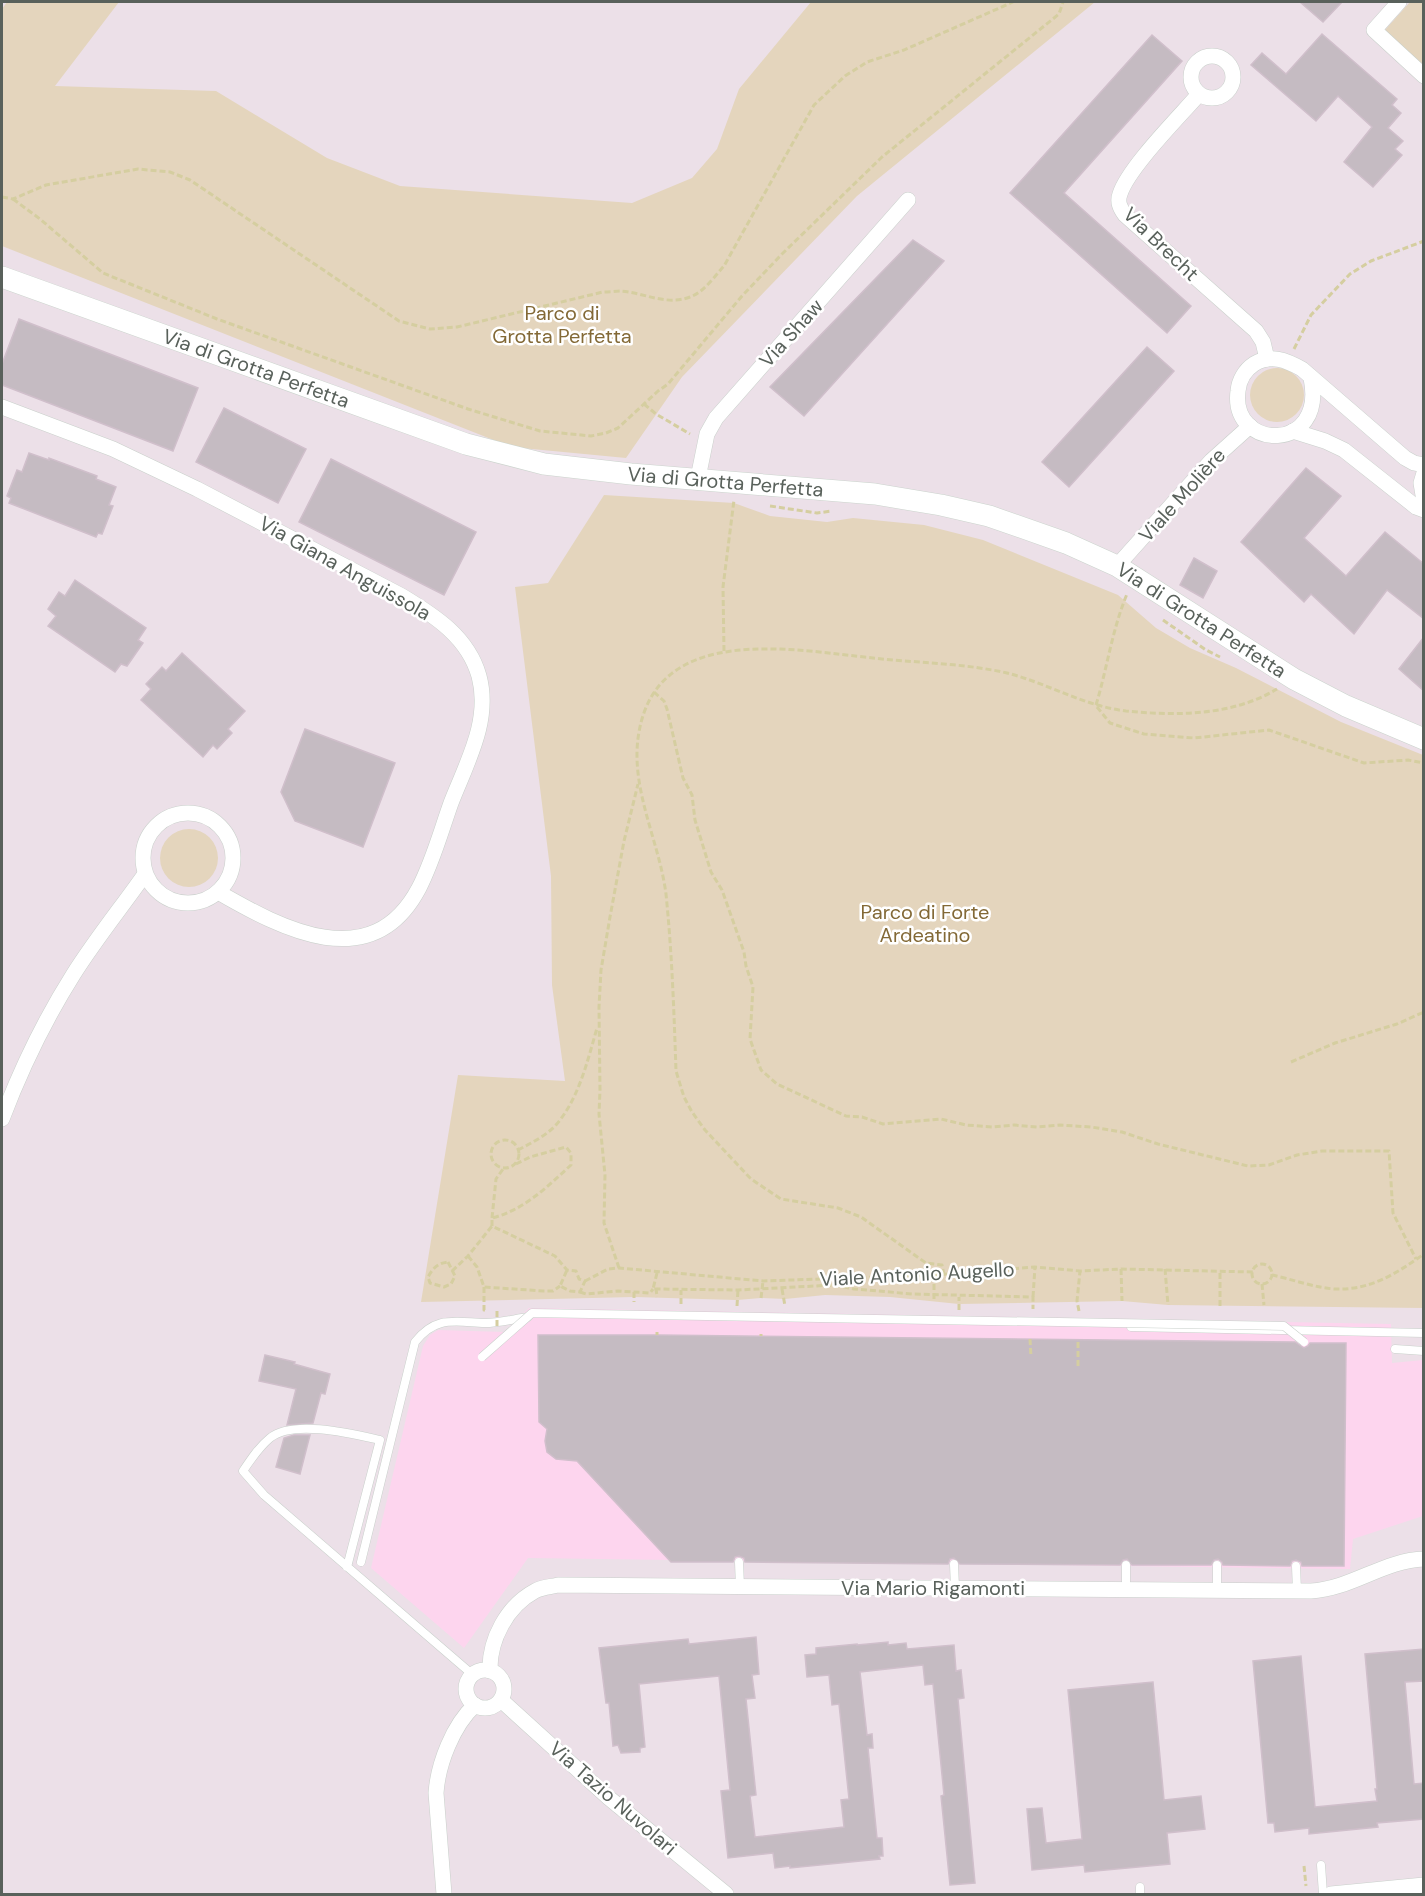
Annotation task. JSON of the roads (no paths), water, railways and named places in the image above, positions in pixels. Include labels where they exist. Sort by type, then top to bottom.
[{"type":"street","points":[[1400,2],[1374,30],[1424,76]]},
{"type":"street","name":"Via Brecht","points":[[1199,94],[1136,167],[1120,193],[1119,206],[1125,215],[1256,331],[1263,342],[1267,359]]},
{"type":"street","name":"Via Shaw","points":[[698,478],[710,426],[908,200]]},
{"type":"street","name":"Via di Grotta Perfetta","points":[[2,277],[494,452],[529,461],[875,494],[989,516],[1044,534],[1117,566],[1294,679],[1346,706],[1424,739]]},
{"type":"street","points":[[1311,378],[1314,403],[1306,420],[1293,431],[1280,435],[1266,435],[1250,426],[1240,413],[1236,400],[1238,384],[1246,371],[1254,364],[1267,359],[1288,360],[1302,369],[1405,458],[1424,465]]},
{"type":"street","name":"Via Giana Anguissola","points":[[2,407],[113,449],[197,489],[402,596],[431,613],[455,634],[475,665],[483,702],[480,725],[426,873],[419,889],[396,920],[380,930],[357,937],[341,939],[316,937],[288,929],[263,918],[218,892]]},
{"type":"street","name":"Viale Molière","points":[[1117,566],[1211,461],[1250,426]]},
{"type":"street","points":[[1293,431],[1325,441],[1344,450],[1416,507],[1424,510]]},
{"type":"street","points":[[1424,473],[1421,483],[1424,501]]},
{"type":"street","points":[[177,814],[199,814],[218,824],[231,842],[233,853],[231,875],[218,892],[199,903],[177,903],[158,892],[145,874],[142,864],[145,842],[157,824],[177,814]]},
{"type":"street","points":[[2,1119],[36,1039],[72,976],[145,874]]},
{"type":"street","name":"Via Mario Rigamonti","points":[[490,1671],[494,1646],[508,1614],[522,1600],[541,1588],[558,1585],[1297,1591],[1338,1587],[1404,1562],[1424,1559]]},
{"type":"street","points":[[478,1671],[490,1671],[502,1680],[504,1687],[501,1700],[489,1708],[475,1705],[467,1694],[466,1687],[472,1675],[478,1671]]},
{"type":"street","name":"Via Tazio Nuvolari","points":[[501,1700],[609,1798],[726,1894]]},
{"type":"street","points":[[444,1894],[437,1783],[454,1734],[466,1714],[475,1705]]},
{"type":"street","points":[[1331,1894],[1424,1885]]},
{"type":"lane","points":[[482,1357],[532,1313],[1284,1326],[1304,1342]]},
{"type":"lane","points":[[361,1562],[415,1342],[424,1330],[451,1321],[488,1323],[546,1315],[1424,1333]]},
{"type":"lane","points":[[1395,1349],[1424,1351]]},
{"type":"lane","points":[[347,1567],[380,1440],[343,1432],[312,1429],[286,1431],[272,1437],[243,1471],[264,1495],[347,1567],[472,1675]]},
{"type":"lane","points":[[739,1562],[740,1587]]},
{"type":"lane","points":[[954,1564],[955,1588]]},
{"type":"lane","points":[[1126,1565],[1126,1590]]},
{"type":"lane","points":[[1217,1565],[1217,1590]]},
{"type":"lane","points":[[1296,1566],[1297,1591]]},
{"type":"lane","points":[[1321,1865],[1323,1894]]},
{"type":"park label","name":"Parco di Grotta Perfetta","points":[[562,324]]},
{"type":"park label","name":"Parco di Forte Ardeatino","points":[[925,924]]}]
